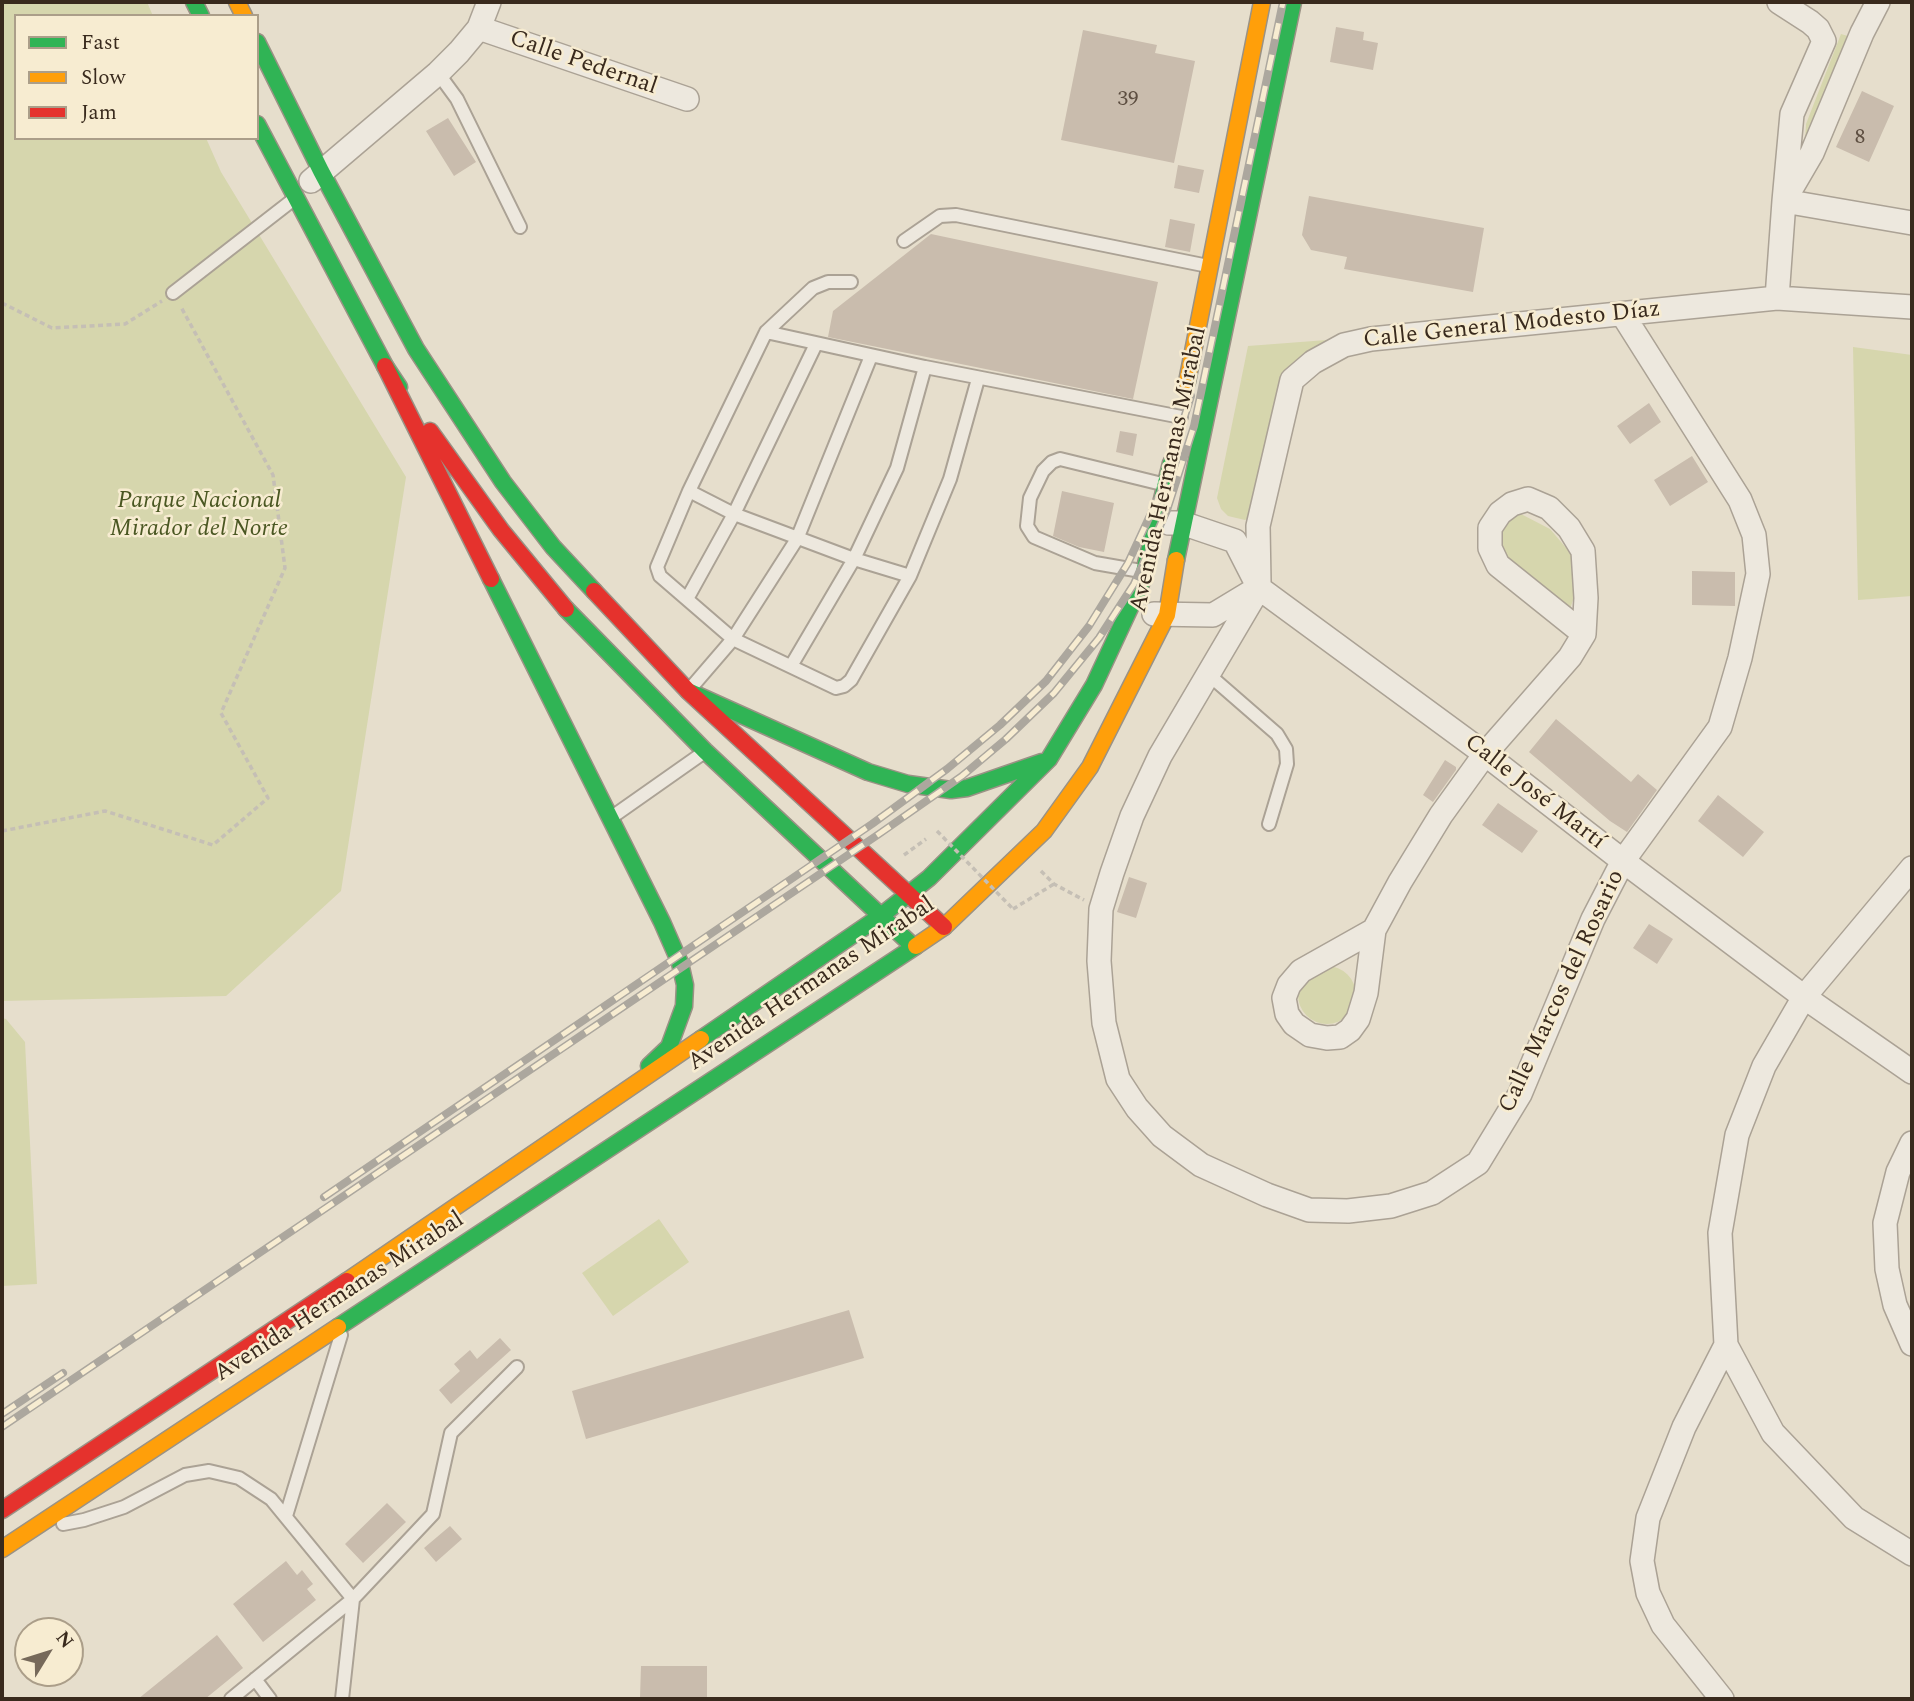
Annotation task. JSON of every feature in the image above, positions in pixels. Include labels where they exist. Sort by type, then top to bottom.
[{"type":"main road","name":"Avenida Hermanas Mirabal","points":[[1180,422],[1262,2]]},
{"type":"main road","name":"Avenida Hermanas Mirabal","points":[[2,1510],[336,1308],[914,947],[944,927],[1044,831],[1090,767],[1167,615],[1182,523],[1293,2]]},
{"type":"main road","points":[[259,46],[321,171],[416,349],[503,482],[553,548],[688,691],[719,743],[914,947]]},
{"type":"main road","points":[[259,128],[385,366],[680,963],[685,985],[684,1006],[669,1047],[612,1100]]},
{"type":"main road","points":[[385,366],[501,530],[578,624],[944,927]]},
{"type":"main road","name":"Avenida Hermanas Mirabal","points":[[2,1549],[32,1530],[336,1308],[612,1100],[909,896],[1049,759],[1094,685],[1141,584],[1173,451]]},
{"type":"main road","points":[[688,691],[868,772],[908,784],[951,790],[967,788],[1049,759]]},
{"type":"street","points":[[295,198],[321,171],[438,73],[479,28],[489,2]]},
{"type":"street","points":[[1777,298],[1792,114],[1824,41],[1818,29],[1810,22],[1779,2]]},
{"type":"street","points":[[1784,201],[1812,153],[1862,33],[1878,2]]},
{"type":"street","name":"Calle Pedernal","points":[[479,28],[687,99]]},
{"type":"street","points":[[1784,201],[1912,223]]},
{"type":"street","name":"Calle General Modesto Díaz","points":[[1259,588],[1258,526],[1292,380],[1313,362],[1344,345],[1371,339],[1777,298],[1912,307]]},
{"type":"street","name":"Calle Marcos del Rosario","points":[[1259,588],[1160,756],[1132,816],[1101,909],[1099,961],[1104,1023],[1118,1079],[1137,1108],[1162,1136],[1201,1165],[1231,1180],[1309,1210],[1348,1212],[1391,1206],[1432,1193],[1478,1163],[1520,1094],[1593,919],[1623,861],[1720,727],[1740,658],[1758,574],[1754,535],[1740,500],[1623,315]]},
{"type":"street","points":[[1374,930],[1301,971],[1289,985],[1284,998],[1287,1014],[1294,1024],[1310,1035],[1327,1038],[1340,1037],[1350,1030],[1363,1007],[1374,930],[1441,815],[1485,754],[1570,657],[1584,634],[1586,598],[1583,551],[1569,528],[1549,509],[1528,499],[1513,504],[1500,513],[1490,528],[1490,548],[1498,565],[1584,634]]},
{"type":"street","points":[[1128,611],[1167,615],[1213,615],[1259,588],[1235,541],[1182,523],[1156,523]]},
{"type":"street","name":"Calle José Martí","points":[[1259,588],[1485,754],[1804,997],[1912,1072]]},
{"type":"street","points":[[1912,868],[1804,997],[1764,1066],[1737,1135],[1720,1233],[1726,1345],[1773,1433],[1854,1518],[1912,1554]]},
{"type":"street","points":[[1912,1143],[1898,1172],[1885,1223],[1887,1269],[1895,1305],[1912,1344]]},
{"type":"street","points":[[1722,1699],[1663,1625],[1648,1593],[1642,1561],[1648,1518],[1684,1427],[1726,1345]]},
{"type":"lane","points":[[438,73],[457,99],[520,227]]},
{"type":"lane","points":[[173,293],[295,198]]},
{"type":"lane","points":[[904,241],[940,216],[956,215],[1209,267]]},
{"type":"lane","points":[[851,282],[828,282],[813,288],[766,332],[689,491],[657,567],[660,576],[733,639],[836,688],[851,680],[910,576],[950,479],[978,379]]},
{"type":"lane","points":[[766,332],[1180,422]]},
{"type":"lane","points":[[687,599],[734,514],[816,344]]},
{"type":"lane","points":[[688,691],[733,639],[797,539],[871,356]]},
{"type":"lane","points":[[791,666],[854,559],[897,468],[925,366]]},
{"type":"lane","points":[[1144,571],[1095,564],[1034,537],[1027,526],[1030,498],[1043,471],[1052,462],[1060,459],[1166,485]]},
{"type":"lane","points":[[689,491],[734,514],[797,539],[910,576]]},
{"type":"lane","points":[[1209,674],[1277,734],[1286,749],[1287,764],[1269,824]]},
{"type":"lane","points":[[609,819],[719,743]]},
{"type":"lane","points":[[286,1516],[336,1308]]},
{"type":"lane","points":[[231,1699],[353,1599],[433,1514],[451,1433],[517,1367]]},
{"type":"lane","points":[[32,1530],[84,1520],[124,1507],[185,1475],[209,1471],[239,1478],[271,1499],[353,1599],[342,1699]]},
{"type":"lane","points":[[255,1679],[270,1699]]},
{"type":"path","points":[[2,303],[52,328],[125,324],[173,293],[273,475],[285,568],[221,713],[268,798],[213,845],[105,811],[2,831]]},
{"type":"path","points":[[908,852],[937,831],[1013,909],[1054,884],[1101,909]]},
{"type":"green space","name":"Parque Nacional Mirador del Norte","points":[[2,2],[147,2],[152,14],[14,14],[14,140],[207,140],[221,172],[406,477],[341,891],[226,996],[2,1001]]},
{"type":"green space","points":[[1841,34],[1865,41],[1804,160],[1806,124]]},
{"type":"green space","points":[[1340,339],[1313,355],[1254,516],[1245,520],[1228,516],[1221,509],[1217,498],[1248,346]]},
{"type":"green space","points":[[1853,347],[1912,355],[1912,596],[1858,600]]},
{"type":"green space","points":[[1519,513],[1550,529],[1573,556],[1576,591],[1569,612],[1500,555],[1501,529]]},
{"type":"green space","points":[[1327,966],[1338,968],[1351,979],[1356,995],[1354,1006],[1343,1019],[1327,1024],[1316,1022],[1303,1011],[1298,995],[1300,984],[1311,971]]},
{"type":"green space","points":[[2,1018],[6,1019],[25,1042],[37,1284],[2,1286]]},
{"type":"green space","points":[[659,1219],[689,1262],[613,1316],[582,1273]]},
{"type":"building","points":[[1336,27],[1364,32],[1363,40],[1378,43],[1373,70],[1330,62]]},
{"type":"building","points":[[1083,30],[1157,45],[1155,53],[1195,61],[1174,163],[1061,140]]},
{"type":"building","points":[[1862,91],[1894,106],[1869,162],[1836,147]]},
{"type":"building","points":[[448,118],[476,162],[454,176],[426,131]]},
{"type":"building","points":[[1178,165],[1204,170],[1199,193],[1174,188]]},
{"type":"building","points":[[1309,196],[1484,228],[1473,292],[1344,269],[1347,257],[1311,250],[1302,235]]},
{"type":"building","points":[[1170,219],[1195,224],[1190,252],[1165,247]]},
{"type":"building","points":[[931,234],[1158,282],[1133,399],[828,337],[833,311]]},
{"type":"building","points":[[1649,403],[1661,422],[1630,444],[1617,426]]},
{"type":"building","points":[[1120,431],[1137,434],[1133,456],[1116,452]]},
{"type":"building","points":[[1692,456],[1708,482],[1670,506],[1654,480]]},
{"type":"building","points":[[1062,491],[1114,503],[1104,552],[1079,547],[1053,536]]},
{"type":"building","points":[[1692,571],[1735,572],[1735,606],[1692,605]]},
{"type":"building","points":[[1556,719],[1631,782],[1638,774],[1657,790],[1627,832],[1610,821],[1529,752]]},
{"type":"building","points":[[1445,760],[1456,767],[1456,770],[1433,802],[1423,795]]},
{"type":"building","points":[[1718,795],[1764,832],[1743,857],[1698,821]]},
{"type":"building","points":[[1498,803],[1538,831],[1522,853],[1482,825]]},
{"type":"building","points":[[1129,877],[1147,883],[1136,918],[1117,912]]},
{"type":"building","points":[[1649,924],[1673,939],[1657,964],[1633,948]]},
{"type":"building","points":[[849,1310],[864,1358],[586,1439],[572,1391]]},
{"type":"building","points":[[500,1338],[511,1350],[451,1404],[439,1390],[460,1371],[454,1364],[470,1350],[477,1359]]},
{"type":"building","points":[[387,1503],[406,1522],[363,1563],[345,1544]]},
{"type":"building","points":[[450,1526],[462,1539],[436,1562],[424,1548]]},
{"type":"building","points":[[286,1561],[297,1575],[302,1570],[313,1584],[307,1589],[316,1600],[263,1642],[233,1604]]},
{"type":"building","points":[[217,1635],[243,1668],[205,1699],[138,1699]]},
{"type":"building","points":[[641,1666],[707,1666],[707,1698],[640,1698]]},
{"type":"railway","points":[[2,1427],[879,834],[962,776],[1054,693],[1099,638],[1134,584],[1167,510],[1194,426],[1283,2]]},
{"type":"railway","points":[[324,1197],[872,824],[947,769],[1000,725],[1046,681],[1089,626],[1128,563],[1160,494],[1191,396]]},
{"type":"railway","points":[[2,1414],[63,1373]]},
{"type":"traffic: fast","points":[[194,2],[200,14]]},
{"type":"traffic: fast","points":[[1176,560],[1293,2]]},
{"type":"traffic: fast","points":[[259,46],[321,171],[416,349],[503,482],[553,547],[594,591]]},
{"type":"traffic: fast","points":[[259,128],[385,366],[399,387]]},
{"type":"traffic: fast","points":[[701,1039],[882,915],[929,878],[1049,759],[1094,685],[1141,584],[1171,463]]},
{"type":"traffic: fast","points":[[491,579],[680,963],[685,985],[684,1006],[669,1047],[649,1066]]},
{"type":"traffic: fast","points":[[566,609],[705,751],[914,947]]},
{"type":"traffic: fast","points":[[688,691],[868,772],[908,784],[951,790],[967,788],[1042,762]]},
{"type":"traffic: fast","points":[[338,1327],[916,946]]},
{"type":"traffic: slow","points":[[237,2],[243,14]]},
{"type":"traffic: slow","points":[[1187,382],[1262,2]]},
{"type":"traffic: slow","points":[[916,946],[944,927],[1044,831],[1090,767],[1167,615],[1176,560]]},
{"type":"traffic: slow","points":[[347,1281],[701,1039]]},
{"type":"traffic: slow","points":[[2,1549],[338,1327]]},
{"type":"traffic: jam","points":[[385,366],[491,579]]},
{"type":"traffic: jam","points":[[430,431],[501,530],[566,609]]},
{"type":"traffic: jam","points":[[594,591],[688,691],[944,927]]},
{"type":"traffic: jam","points":[[2,1510],[347,1281]]}]
